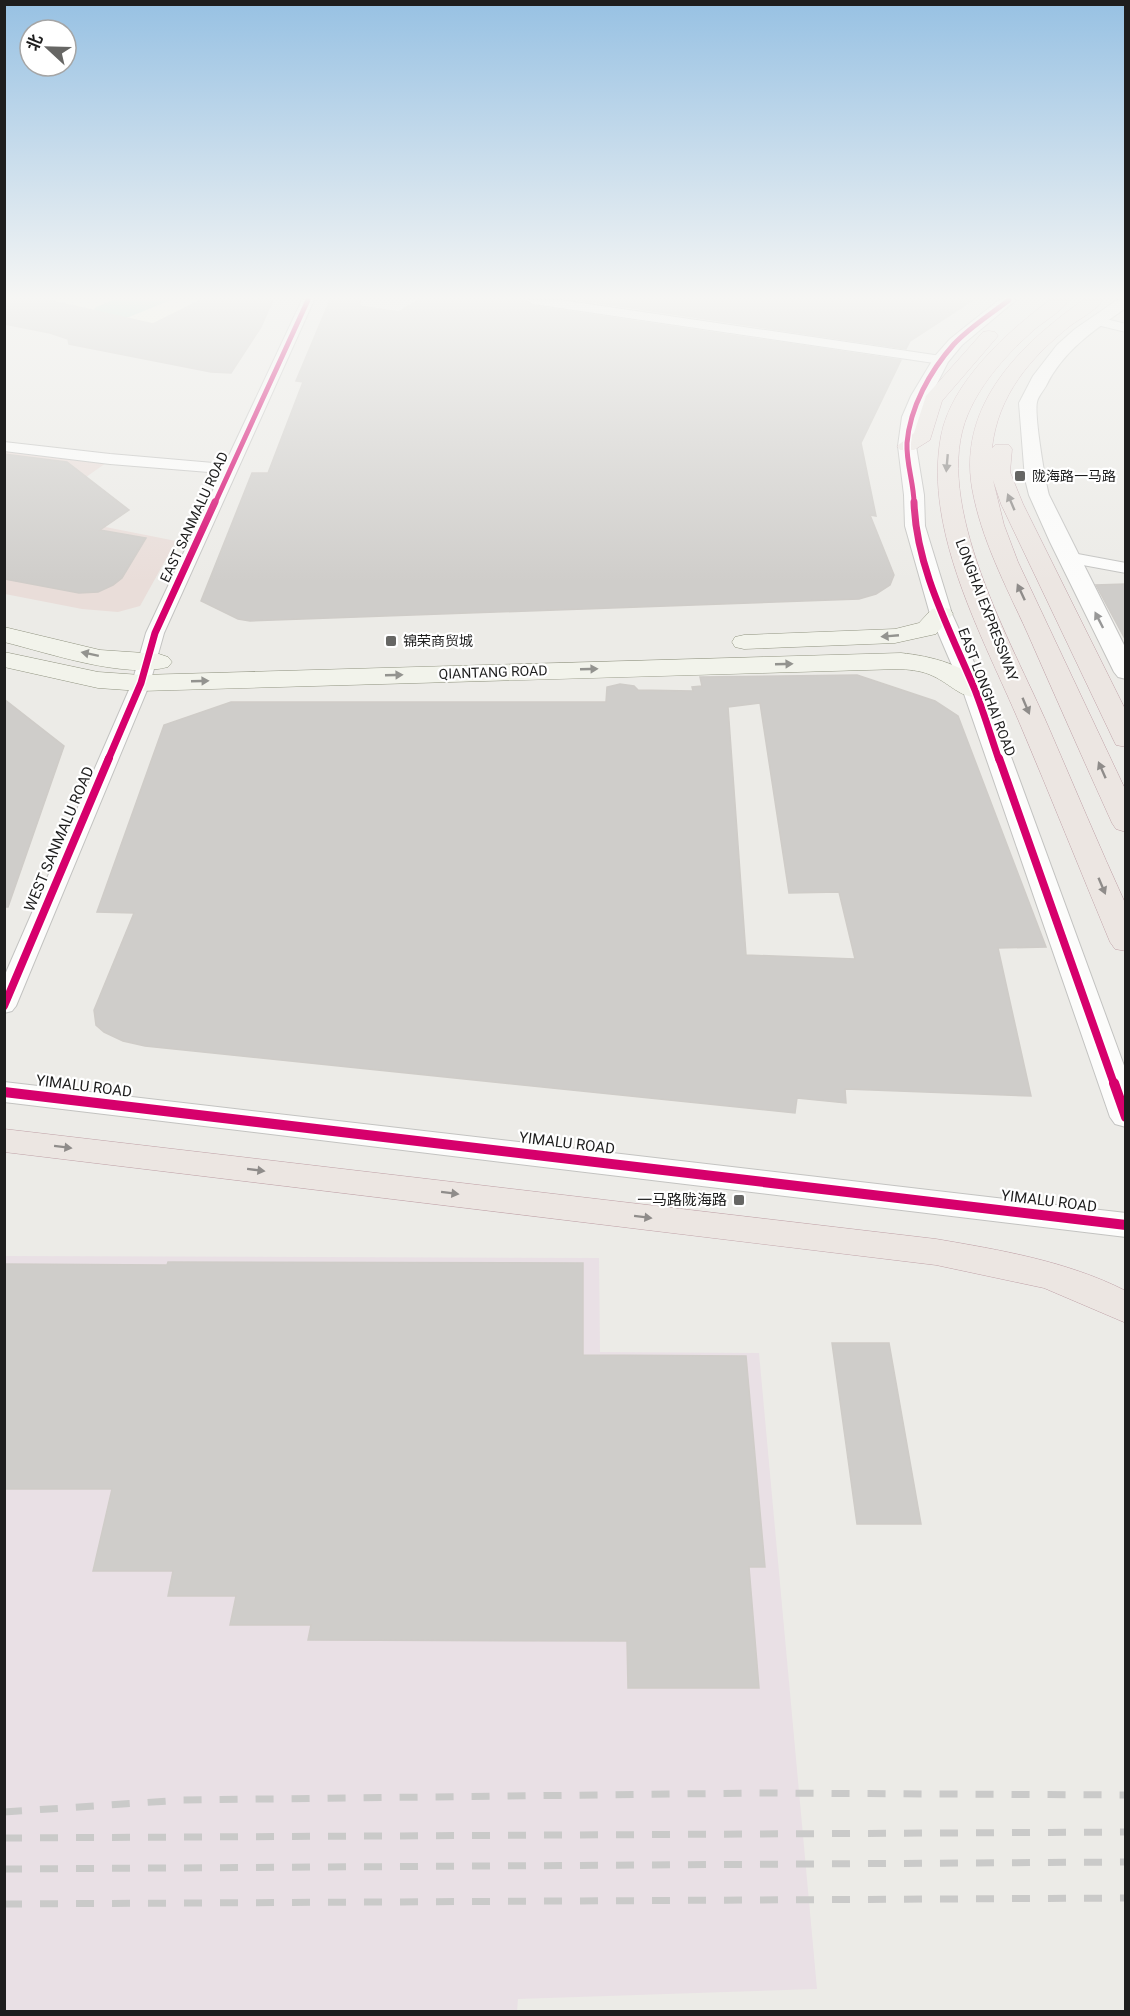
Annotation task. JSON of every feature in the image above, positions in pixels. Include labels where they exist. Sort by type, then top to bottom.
[{"type":"highway","points":[[907,446],[922,436],[933,400],[938,394]]},
{"type":"highway","name":"LONGHAI EXPRESSWAY","points":[[970,394],[960,407],[951,434],[946,478],[955,525],[974,582],[1125,942]]},
{"type":"highway","points":[[999,394],[989,417],[981,452],[981,471],[986,504],[1015,581],[1125,823]]},
{"type":"highway","points":[[989,417],[1000,427],[1003,443],[1000,472],[1012,504],[1123,735]]},
{"type":"highway","points":[[4,1140],[936,1252],[1005,1264],[1066,1280],[1125,1309]]},
{"type":"main road","points":[[719,643],[895,636],[927,629],[941,614]]},
{"type":"main road","name":"QIANTANG ROAD","points":[[4,634],[94,655],[144,672],[901,661],[918,662],[943,669],[975,691]]},
{"type":"main road","name":"QIANTANG ROAD","points":[[4,659],[98,680],[144,672],[671,644]]},
{"type":"street","name":"EAST SANMALU ROAD","points":[[144,672],[155,633],[265,394]]},
{"type":"street","name":"EAST LONGHAI ROAD","points":[[921,394],[911,417],[907,446],[914,495],[915,526],[941,614],[975,691],[1125,1117]]},
{"type":"street","points":[[1033,394],[1028,403],[1035,479],[1039,495],[1067,557],[1125,672]]},
{"type":"street","points":[[4,446],[110,459],[231,469]]},
{"type":"street","points":[[1067,557],[1125,568]]},
{"type":"street","name":"WEST SANMALU ROAD","points":[[4,1006],[144,672]]},
{"type":"street","name":"YIMALU ROAD","points":[[4,1092],[1125,1225]]},
{"type":"shaded area","points":[[5,450],[106,463],[35,513],[176,541],[140,606],[118,612],[82,609],[5,594]]},
{"type":"shaded area","points":[[5,1256],[599,1258],[600,1352],[759,1353],[817,1989],[518,1999],[517,2012],[5,2012]]},
{"type":"building","name":"锦荣商贸城","points":[[298,394],[885,394],[861,443],[876,516],[870,515],[894,575],[890,585],[876,594],[859,599],[250,621],[238,619],[201,601],[252,473],[268,473]]},
{"type":"building","points":[[4,454],[67,462],[129,510],[100,530],[146,538],[122,578],[98,592],[79,593],[4,579]]},
{"type":"building","points":[[1125,584],[1125,639],[1096,585]]},
{"type":"building","points":[[857,675],[935,701],[958,716],[1046,947],[998,948],[1031,1096],[845,1089],[846,1103],[797,1098],[795,1113],[145,1046],[123,1041],[104,1032],[96,1025],[94,1010],[134,913],[97,912],[164,725],[231,702],[606,702],[607,687],[620,684],[634,686],[638,690],[693,691],[692,687],[702,686],[700,677]],"holes":[[[760,703],[789,893],[839,892],[855,959],[746,955],[728,707]]]},
{"type":"building","points":[[4,699],[64,746],[8,907],[4,907]]},
{"type":"building","points":[[168,1262],[583,1263],[583,1355],[746,1356],[765,1567],[749,1567],[759,1688],[628,1688],[627,1641],[308,1640],[311,1625],[230,1625],[236,1596],[168,1596],[173,1571],[93,1571],[112,1489],[4,1489],[4,1264],[167,1265]]},
{"type":"building","points":[[832,1343],[889,1343],[921,1524],[857,1524]]},
{"type":"railway","points":[[4,1812],[183,1800],[758,1793],[1126,1795]]},
{"type":"railway","points":[[4,1838],[1126,1832]]},
{"type":"railway","points":[[4,1869],[1126,1862]]},
{"type":"railway","points":[[4,1904],[1126,1898]]},
{"type":"cycle path","points":[[4,1006],[141,683],[155,633],[265,394]]},
{"type":"cycle path","points":[[921,394],[911,417],[907,446],[914,495],[915,526],[941,614],[975,691],[1126,1117]]},
{"type":"cycle path","points":[[4,1092],[1126,1225]]},
{"type":"place","name":"陇海路一马路","points":[[1020,476]]},
{"type":"place","name":"锦荣商贸城","points":[[391,641]]},
{"type":"place","name":"一马路陇海路","points":[[739,1200]]}]
